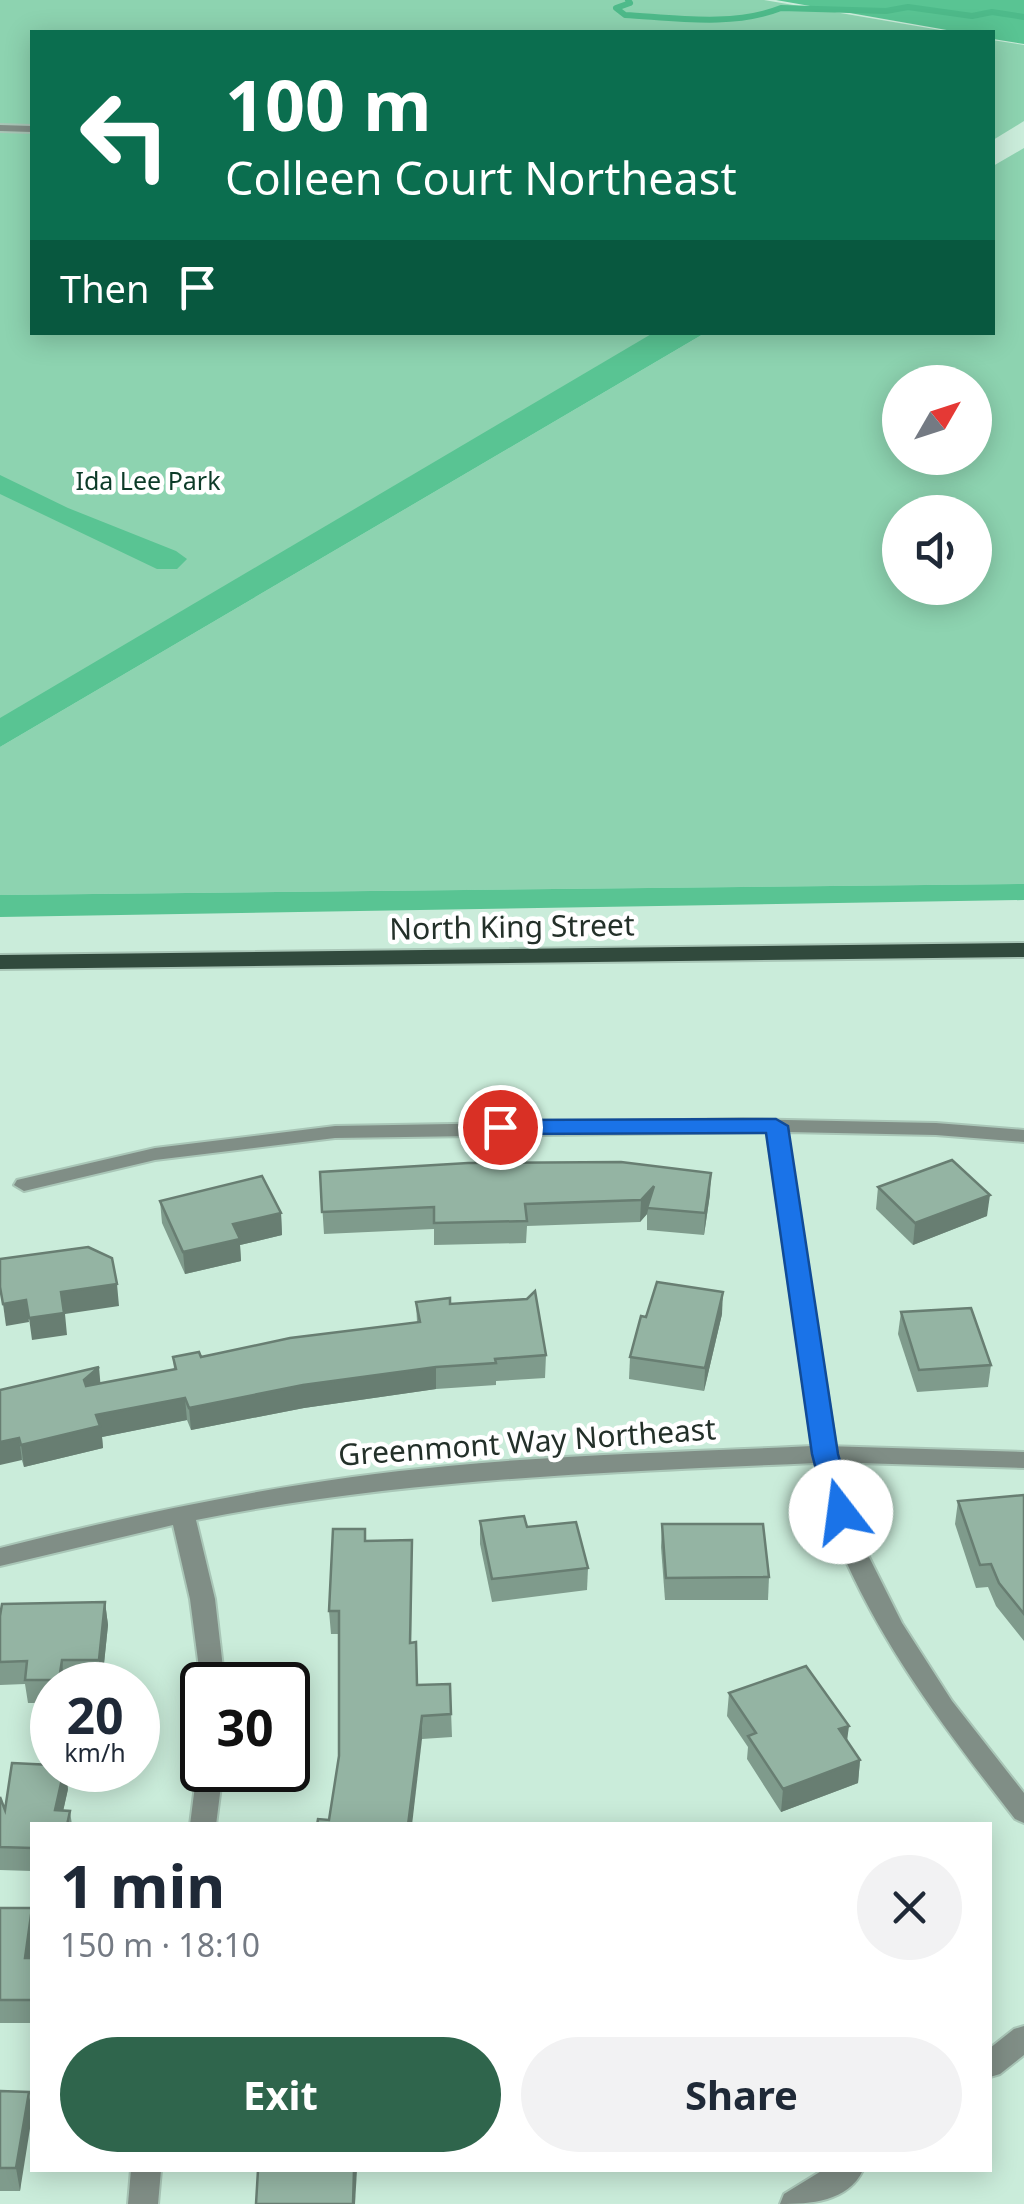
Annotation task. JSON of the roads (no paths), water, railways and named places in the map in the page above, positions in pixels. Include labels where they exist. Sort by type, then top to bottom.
[{"type":"main road","name":"North King Street","points":[[0,962],[1024,950]]},
{"type":"street","points":[[0,128],[30,129]]},
{"type":"street","points":[[24,1185],[155,1154],[334,1132],[776,1126],[918,1128],[1024,1136]]},
{"type":"street","points":[[776,1126],[825,1454],[849,1541],[892,1627],[943,1708],[1024,1812]]},
{"type":"street","name":"Greenmont Way Northeast","points":[[0,1557],[272,1497],[448,1474],[825,1454],[1024,1460]]},
{"type":"street","points":[[183,1516],[200,1573],[211,1662]]},
{"type":"street","points":[[203,1822],[207,1792]]},
{"type":"street","points":[[992,2063],[1024,2038]]},
{"type":"street","points":[[142,2204],[146,2172]]},
{"type":"street","points":[[795,2204],[845,2172]]},
{"type":"waterway","points":[[628,0],[630,3],[616,8],[625,15],[684,19],[744,18],[781,8],[886,11],[908,7],[972,16],[992,12],[1024,17]]},
{"type":"park label","name":"Ida Lee Park","points":[[148,480]]}]
